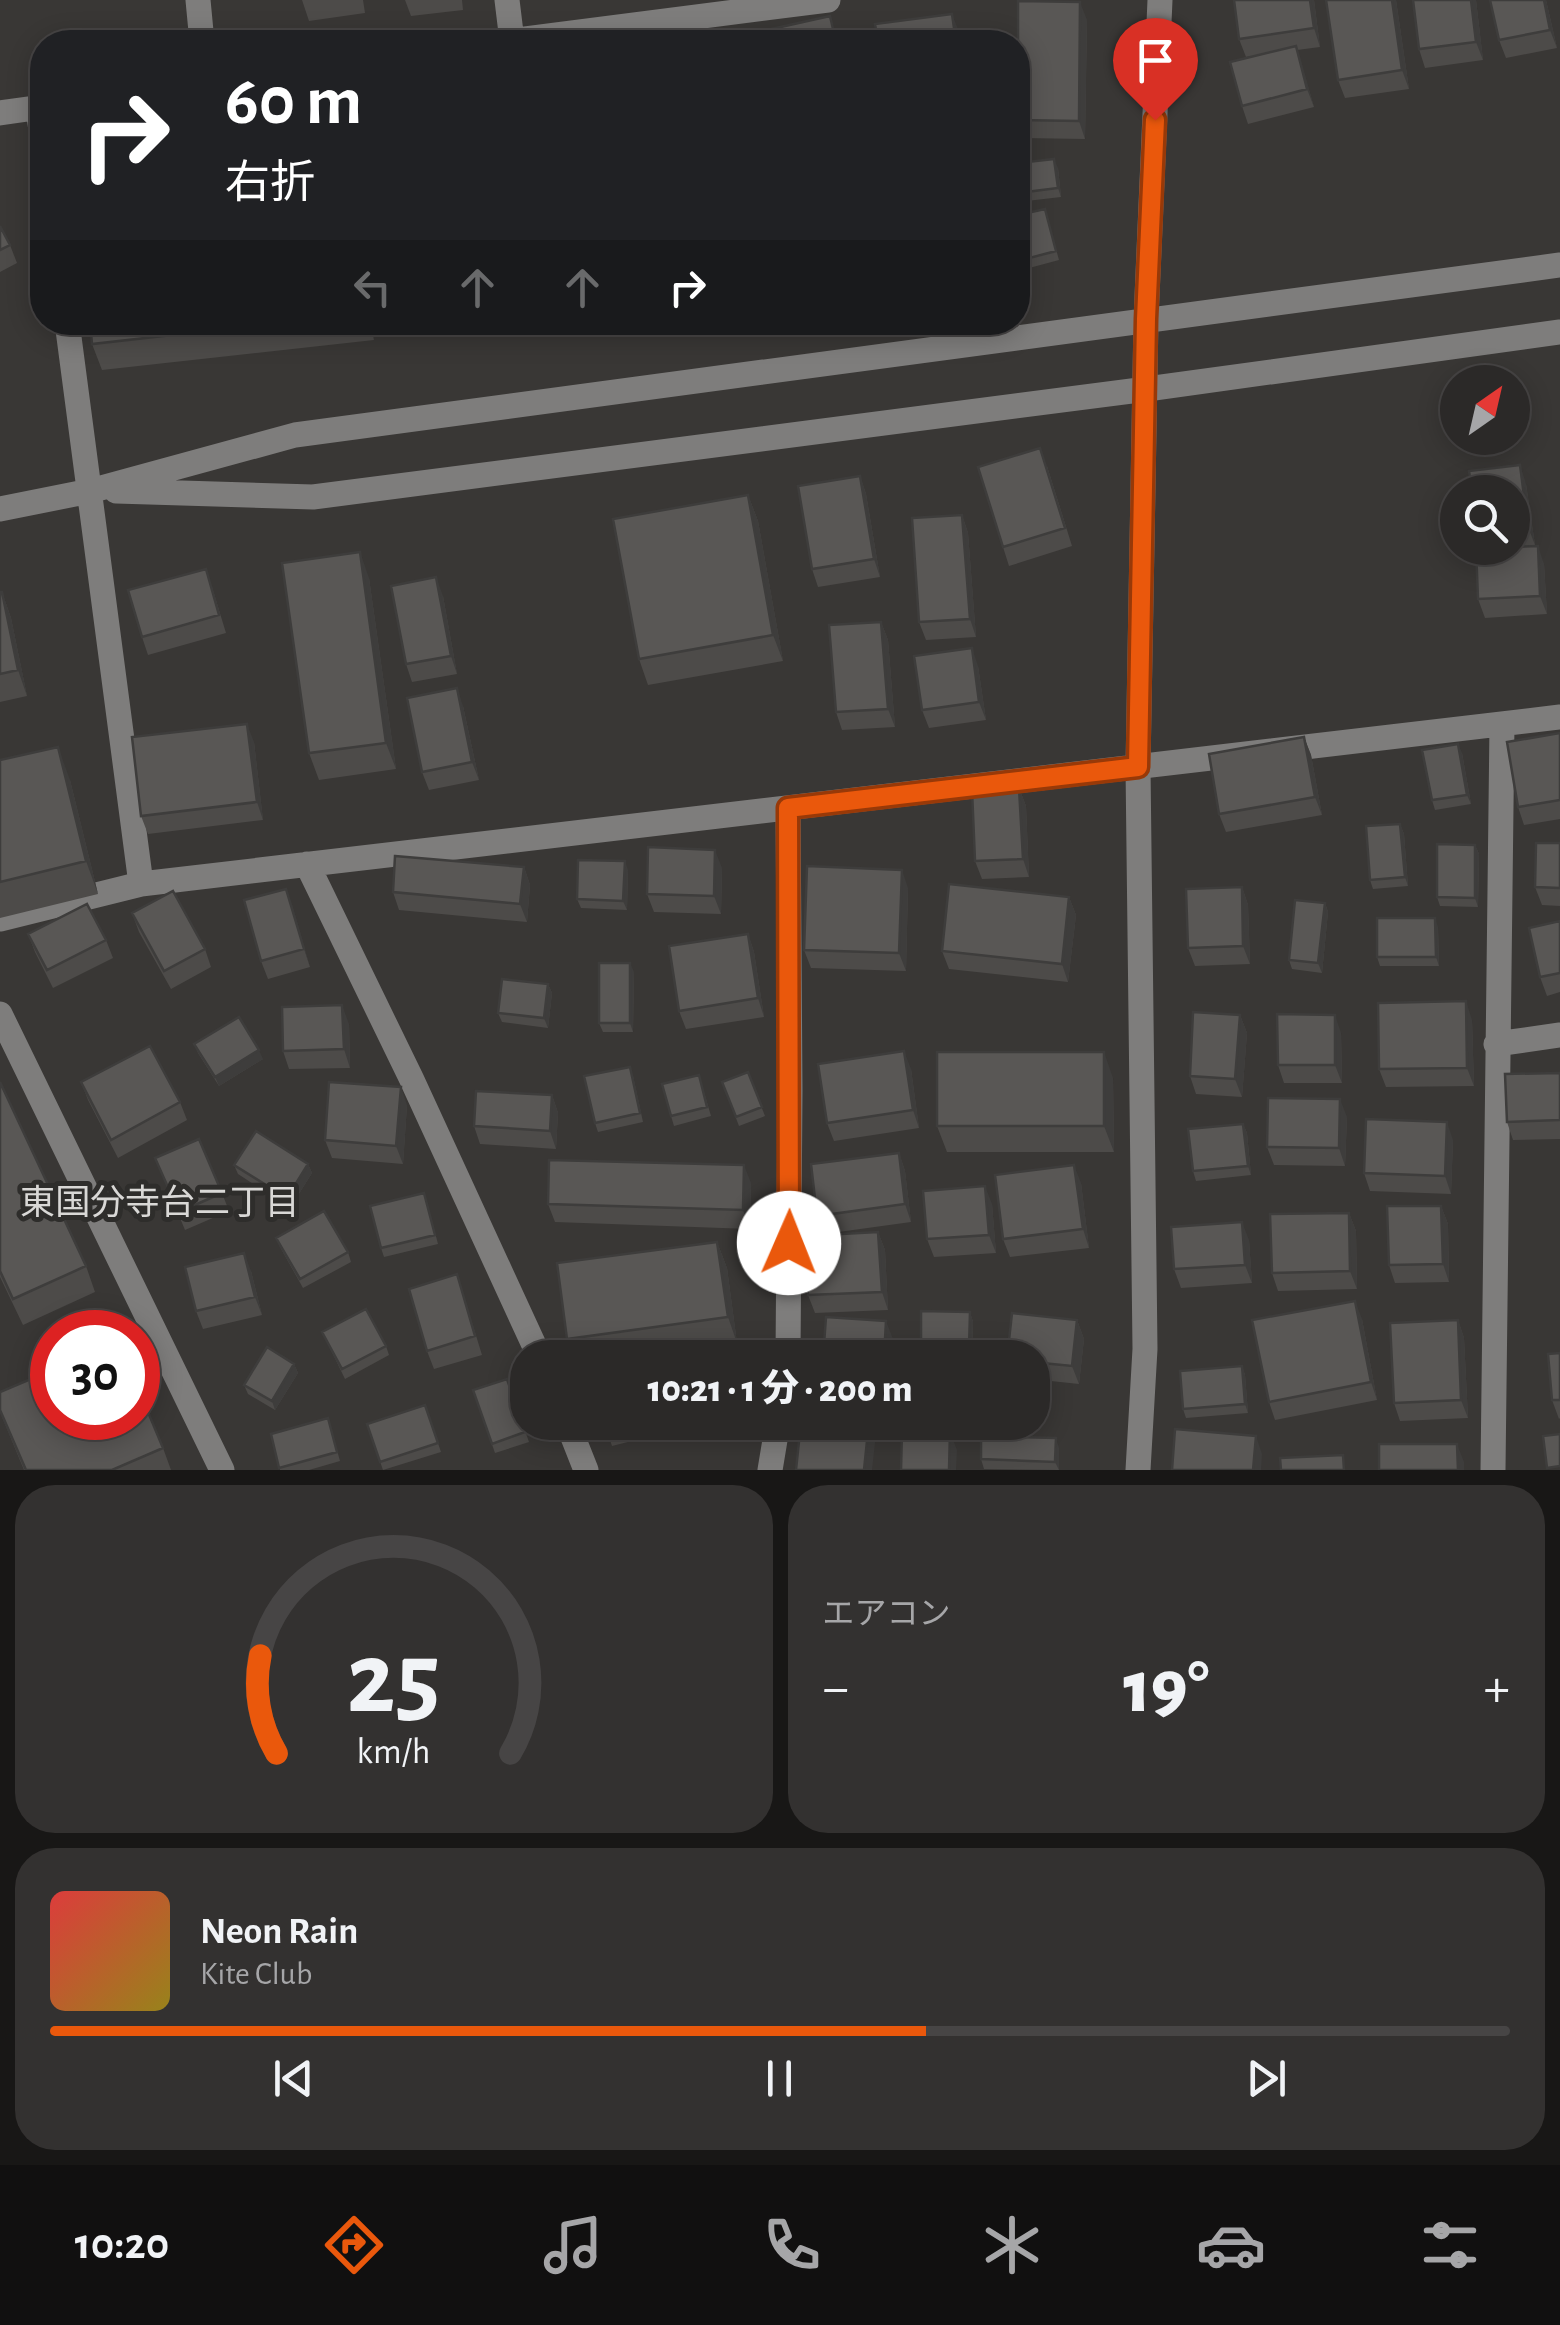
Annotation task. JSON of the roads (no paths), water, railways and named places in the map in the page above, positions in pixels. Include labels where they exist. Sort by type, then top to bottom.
[{"type":"street","points":[[198,0],[201,30]]},
{"type":"street","points":[[508,0],[511,30]]},
{"type":"street","points":[[1138,1470],[1144,1349],[1138,767],[1146,319],[1160,0]]},
{"type":"street","points":[[595,30],[813,1]]},
{"type":"street","points":[[0,113],[30,109]]},
{"type":"street","points":[[1030,335],[1560,265]]},
{"type":"street","points":[[90,490],[313,498],[1560,332]]},
{"type":"street","points":[[70,335],[141,884]]},
{"type":"street","points":[[0,509],[90,490],[294,435],[1028,335]]},
{"type":"street","points":[[0,919],[141,884],[1560,717]]},
{"type":"street","points":[[1493,1470],[1502,724]]},
{"type":"street","points":[[788,808],[788,1340]]},
{"type":"street","points":[[307,864],[532,1340]]},
{"type":"street","points":[[0,1014],[222,1470]]},
{"type":"street","points":[[1496,1044],[1560,1035]]},
{"type":"street","points":[[574,1440],[586,1470]]},
{"type":"street","points":[[770,1470],[775,1440]]},
{"type":"district","name":"東国分寺台二丁目","points":[[160,1202]]}]
